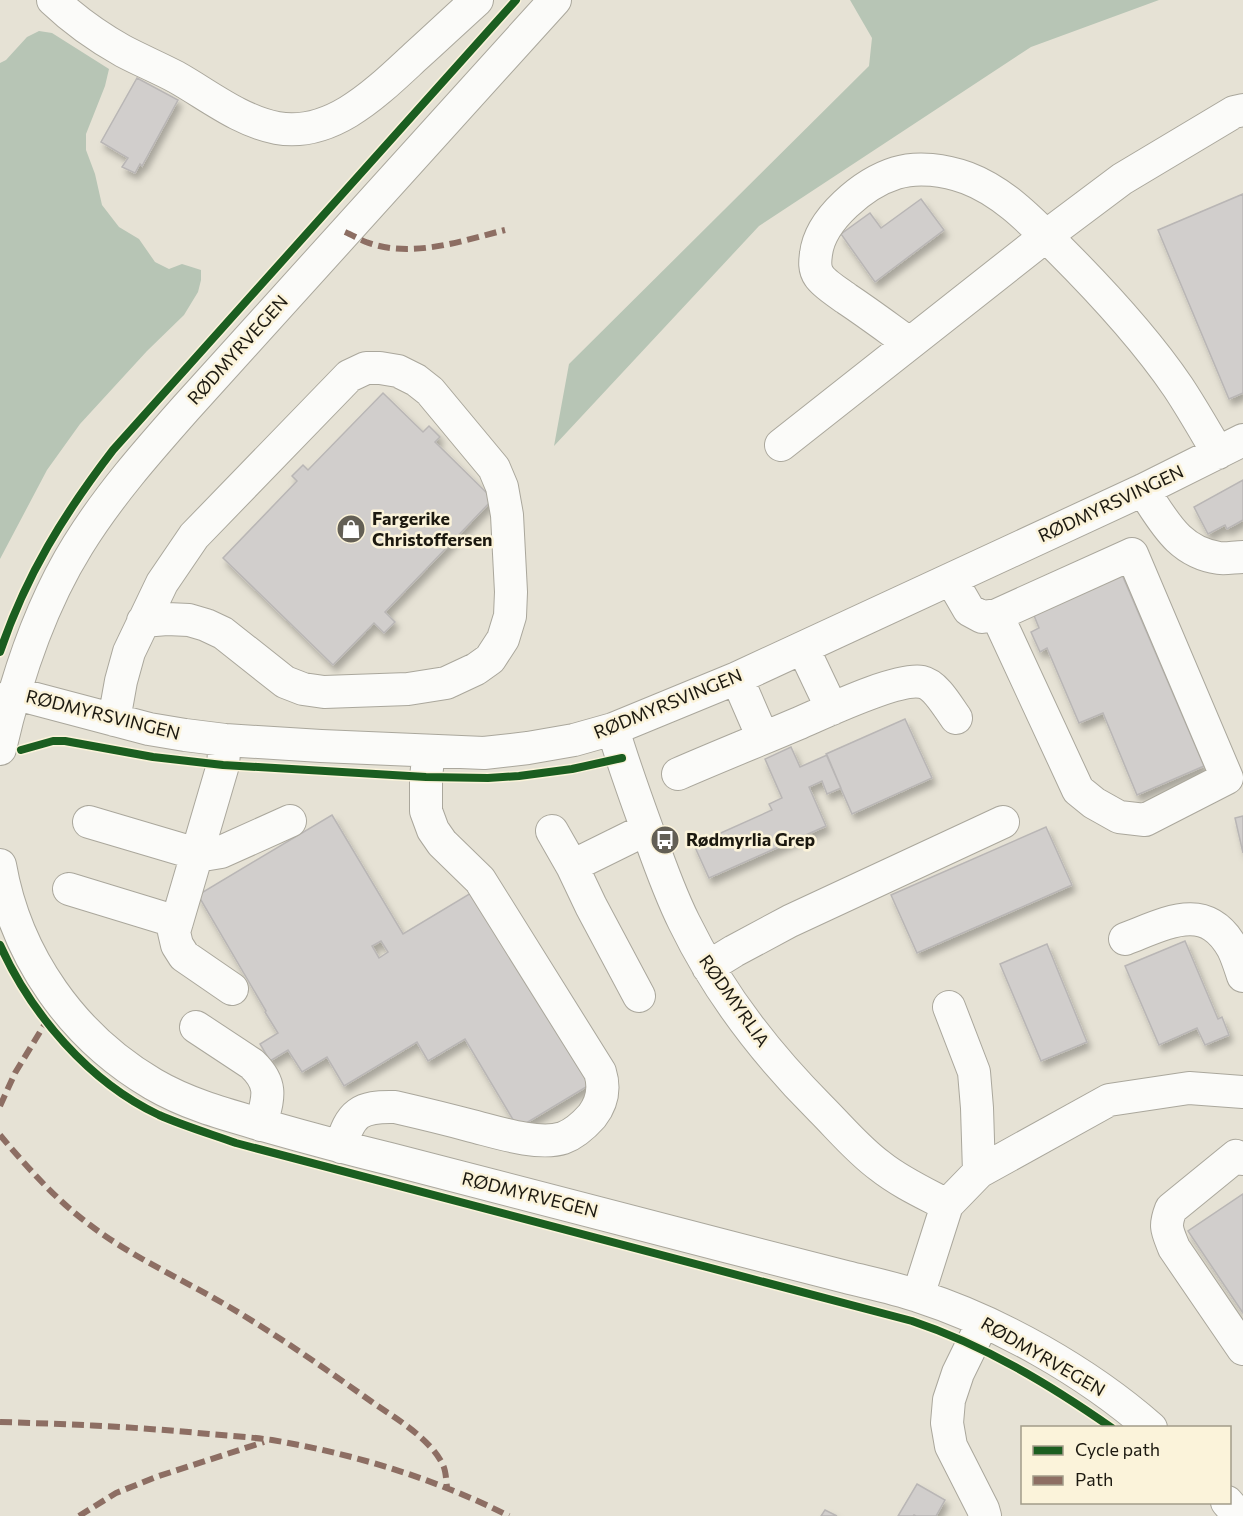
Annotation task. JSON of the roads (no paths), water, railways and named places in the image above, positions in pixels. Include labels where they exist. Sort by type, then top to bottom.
[{"type":"street","points":[[53,0],[91,32],[236,112],[276,128],[294,130],[315,127],[363,103],[477,0]]},
{"type":"street","name":"RØDMYRVEGEN","points":[[0,749],[13,693],[35,631],[77,546],[104,506],[133,468],[555,0]]},
{"type":"street","points":[[781,445],[1046,236],[1122,179],[1234,112],[1243,110]]},
{"type":"street","points":[[909,343],[819,276],[814,264],[817,246],[835,216],[854,197],[874,183],[897,173],[921,170],[945,171],[968,178],[990,189],[1014,206],[1046,236],[1095,285],[1139,336],[1177,386],[1231,446]]},
{"type":"street","points":[[114,720],[129,652],[143,621],[162,583],[194,536],[349,376],[366,368],[380,368],[398,371],[416,380],[430,391],[495,468],[502,487],[507,515],[510,616],[502,639],[490,659],[476,669],[446,683],[408,689],[324,692],[303,689],[285,682],[223,633],[206,625],[189,620],[143,621]]},
{"type":"street","name":"RØDMYRSVINGEN","points":[[13,693],[149,729],[225,740],[484,753],[574,740],[613,729],[737,678],[1143,490],[1231,446]]},
{"type":"street","points":[[1143,490],[1177,539],[1196,551],[1220,558],[1243,557]]},
{"type":"street","points":[[951,579],[969,610],[982,617],[997,615],[1132,554],[1235,776],[1145,820],[1119,817],[1094,803],[1078,790],[997,615]]},
{"type":"street","points":[[803,648],[832,709]]},
{"type":"street","points":[[737,678],[764,738]]},
{"type":"street","points":[[678,774],[832,709],[888,687],[908,682],[922,682],[932,686],[956,718]]},
{"type":"street","name":"RØDMYRLIA","points":[[613,729],[665,880],[708,967],[740,1016],[799,1087],[856,1145],[879,1166],[947,1205]]},
{"type":"street","points":[[225,740],[222,765],[174,932],[177,945],[184,956],[232,989]]},
{"type":"street","points":[[341,1147],[346,1129],[352,1119],[377,1106],[395,1107],[516,1137],[543,1140],[562,1138],[581,1128],[594,1114],[601,1099],[603,1084],[600,1072],[480,880],[442,843],[433,830],[426,811],[429,751]]},
{"type":"street","points":[[89,822],[197,854],[209,854],[221,852],[290,821]]},
{"type":"street","points":[[708,967],[790,921],[1003,822]]},
{"type":"street","points":[[573,866],[647,829]]},
{"type":"street","points":[[552,831],[573,866],[591,906],[639,996]]},
{"type":"street","name":"RØDMYRVEGEN","points":[[0,866],[4,889],[16,926],[30,957],[66,1011],[91,1038],[122,1063],[177,1097],[210,1110],[341,1147],[918,1296],[983,1322],[1028,1344],[1107,1392],[1149,1426]]},
{"type":"street","points":[[69,889],[177,922]]},
{"type":"street","points":[[1125,939],[1176,920],[1194,919],[1209,922],[1221,932],[1233,950],[1243,976]]},
{"type":"street","points":[[949,1007],[974,1072],[979,1172]]},
{"type":"street","points":[[196,1027],[260,1071],[267,1086],[268,1096],[261,1125]]},
{"type":"street","points":[[918,1296],[947,1205],[979,1172],[1109,1100],[1189,1088],[1243,1092]]},
{"type":"street","points":[[1241,1150],[1171,1209],[1166,1221],[1166,1229],[1174,1248],[1243,1349]]},
{"type":"street","points":[[983,1322],[958,1373],[949,1400],[947,1423],[951,1446],[984,1509],[985,1516]]},
{"type":"street","points":[[1228,1504],[1239,1516]]},
{"type":"place","name":"Fargerike Christoffersen","points":[[351,529]]},
{"type":"place","name":"Rødmyrlia Grep","points":[[665,840]]}]
